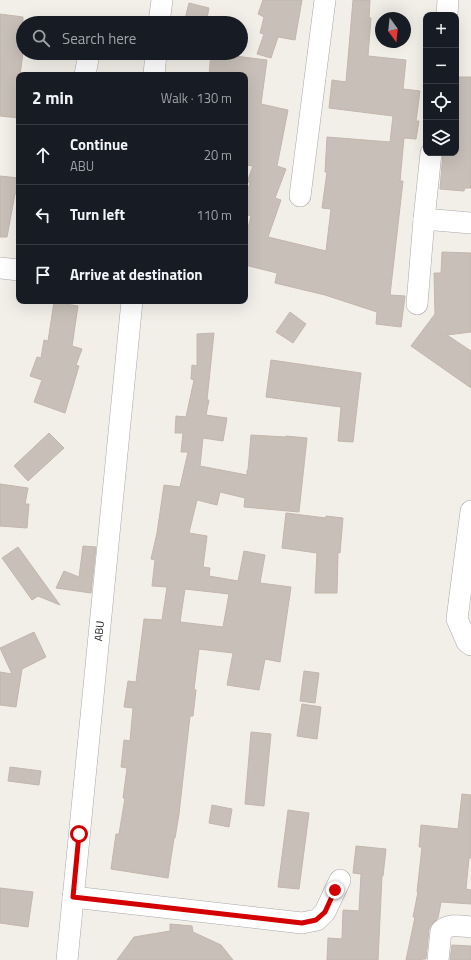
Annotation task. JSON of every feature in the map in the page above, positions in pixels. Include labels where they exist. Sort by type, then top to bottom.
[{"type":"street","points":[[160,16],[162,0]]},
{"type":"street","points":[[300,196],[324,0]]},
{"type":"street","points":[[447,12],[448,0]]},
{"type":"street","points":[[154,72],[155,60]]},
{"type":"street","points":[[417,304],[431,156]]},
{"type":"street","points":[[424,219],[471,223]]},
{"type":"street","points":[[0,268],[16,270]]},
{"type":"street","name":"ABU","points":[[67,960],[132,304]]},
{"type":"street","points":[[471,512],[457,619],[467,642],[471,645]]},
{"type":"street","points":[[73,897],[302,923],[316,920],[325,912],[340,880]]},
{"type":"street","points":[[438,960],[441,931],[452,925],[471,927]]},
{"type":"building","points":[[263,0],[302,0],[295,40],[278,37],[271,58],[257,54],[264,34],[260,33],[264,17],[258,14]]},
{"type":"building","points":[[353,0],[370,0],[369,18],[371,18],[368,56],[406,60],[403,89],[420,91],[416,121],[419,121],[416,139],[404,138],[400,181],[403,181],[390,295],[405,296],[401,327],[376,324],[377,312],[325,295],[275,283],[277,273],[248,266],[248,228],[251,216],[248,215],[248,189],[250,183],[248,182],[248,179],[253,166],[248,165],[248,72],[209,72],[210,60],[248,60],[248,58],[267,60],[261,104],[288,110],[277,166],[286,169],[275,198],[281,200],[268,237],[326,251],[331,209],[322,208],[327,172],[325,172],[327,137],[390,142],[393,116],[329,108],[332,80],[346,82]]},
{"type":"building","points":[[189,3],[209,8],[207,16],[186,16]]},
{"type":"building","points":[[0,14],[16,16],[16,60],[22,60],[20,72],[16,72],[16,118],[0,116]]},
{"type":"building","points":[[459,77],[471,77],[471,188],[465,188],[464,191],[440,189],[443,156],[459,156]]},
{"type":"building","points":[[0,176],[16,178],[16,194],[7,237],[0,237]]},
{"type":"building","points":[[442,252],[471,253],[471,332],[447,335],[471,351],[471,388],[411,346],[435,314],[434,273],[441,273]]},
{"type":"building","points":[[54,304],[78,306],[72,346],[82,349],[76,365],[79,366],[65,413],[34,402],[42,380],[30,376],[37,357],[41,358],[44,340],[48,341]]},
{"type":"building","points":[[290,312],[306,324],[293,343],[276,332]]},
{"type":"building","points":[[214,333],[207,400],[209,400],[206,415],[227,418],[223,441],[203,438],[200,466],[247,475],[251,435],[307,438],[299,512],[244,507],[245,498],[220,492],[217,505],[197,500],[189,533],[207,536],[203,567],[210,568],[209,576],[238,581],[244,551],[265,555],[260,583],[291,587],[280,662],[265,659],[259,690],[227,685],[233,653],[199,649],[194,689],[196,690],[193,716],[190,716],[179,814],[168,878],[111,869],[116,834],[119,834],[125,798],[123,798],[127,768],[121,767],[124,740],[130,741],[133,708],[124,707],[128,681],[136,682],[144,619],[162,620],[167,587],[152,586],[155,560],[151,559],[157,533],[164,485],[180,487],[188,452],[181,452],[183,433],[175,433],[176,416],[186,417],[194,380],[191,379],[192,365],[197,366],[197,334]],"holes":[[[185,589],[229,594],[223,627],[180,622]]]},
{"type":"building","points":[[271,360],[361,373],[353,442],[338,441],[341,407],[266,397]]},
{"type":"building","points":[[49,433],[64,448],[28,481],[14,466]]},
{"type":"building","points":[[0,484],[28,488],[25,504],[29,504],[27,528],[0,526]]},
{"type":"building","points":[[286,513],[326,518],[326,516],[343,518],[340,553],[338,552],[337,593],[315,593],[317,553],[282,548]]},
{"type":"building","points":[[83,546],[96,547],[91,593],[56,588],[64,571],[79,577]]},
{"type":"building","points":[[18,547],[60,605],[38,596],[32,600],[2,558]]},
{"type":"building","points":[[34,632],[46,657],[22,669],[16,707],[0,705],[0,672],[12,674],[0,648]]},
{"type":"building","points":[[304,671],[319,673],[315,703],[300,701]]},
{"type":"building","points":[[302,704],[321,707],[317,739],[297,736]]},
{"type":"building","points":[[251,732],[271,734],[264,806],[245,804]]},
{"type":"building","points":[[10,767],[41,771],[39,785],[8,781]]},
{"type":"building","points":[[462,794],[471,795],[471,858],[469,858],[466,889],[471,890],[471,904],[441,902],[438,918],[429,929],[426,959],[406,960],[415,917],[413,917],[418,892],[422,847],[419,847],[421,825],[458,829]]},
{"type":"building","points":[[212,805],[232,809],[229,827],[209,823]]},
{"type":"building","points":[[288,810],[309,813],[299,889],[278,887]]},
{"type":"building","points":[[356,846],[386,849],[382,876],[378,960],[327,960],[328,938],[342,939],[343,910],[359,911],[361,874],[353,873]]},
{"type":"building","points":[[0,888],[33,892],[28,927],[0,923]]},
{"type":"building","points":[[170,924],[192,926],[193,932],[221,945],[233,960],[117,960],[134,937],[170,931]]},
{"type":"building","points":[[452,945],[471,946],[471,960],[450,960]]},
{"type":"route","points":[[79,834],[73,897],[302,923],[316,920],[325,912],[335,890]]}]
